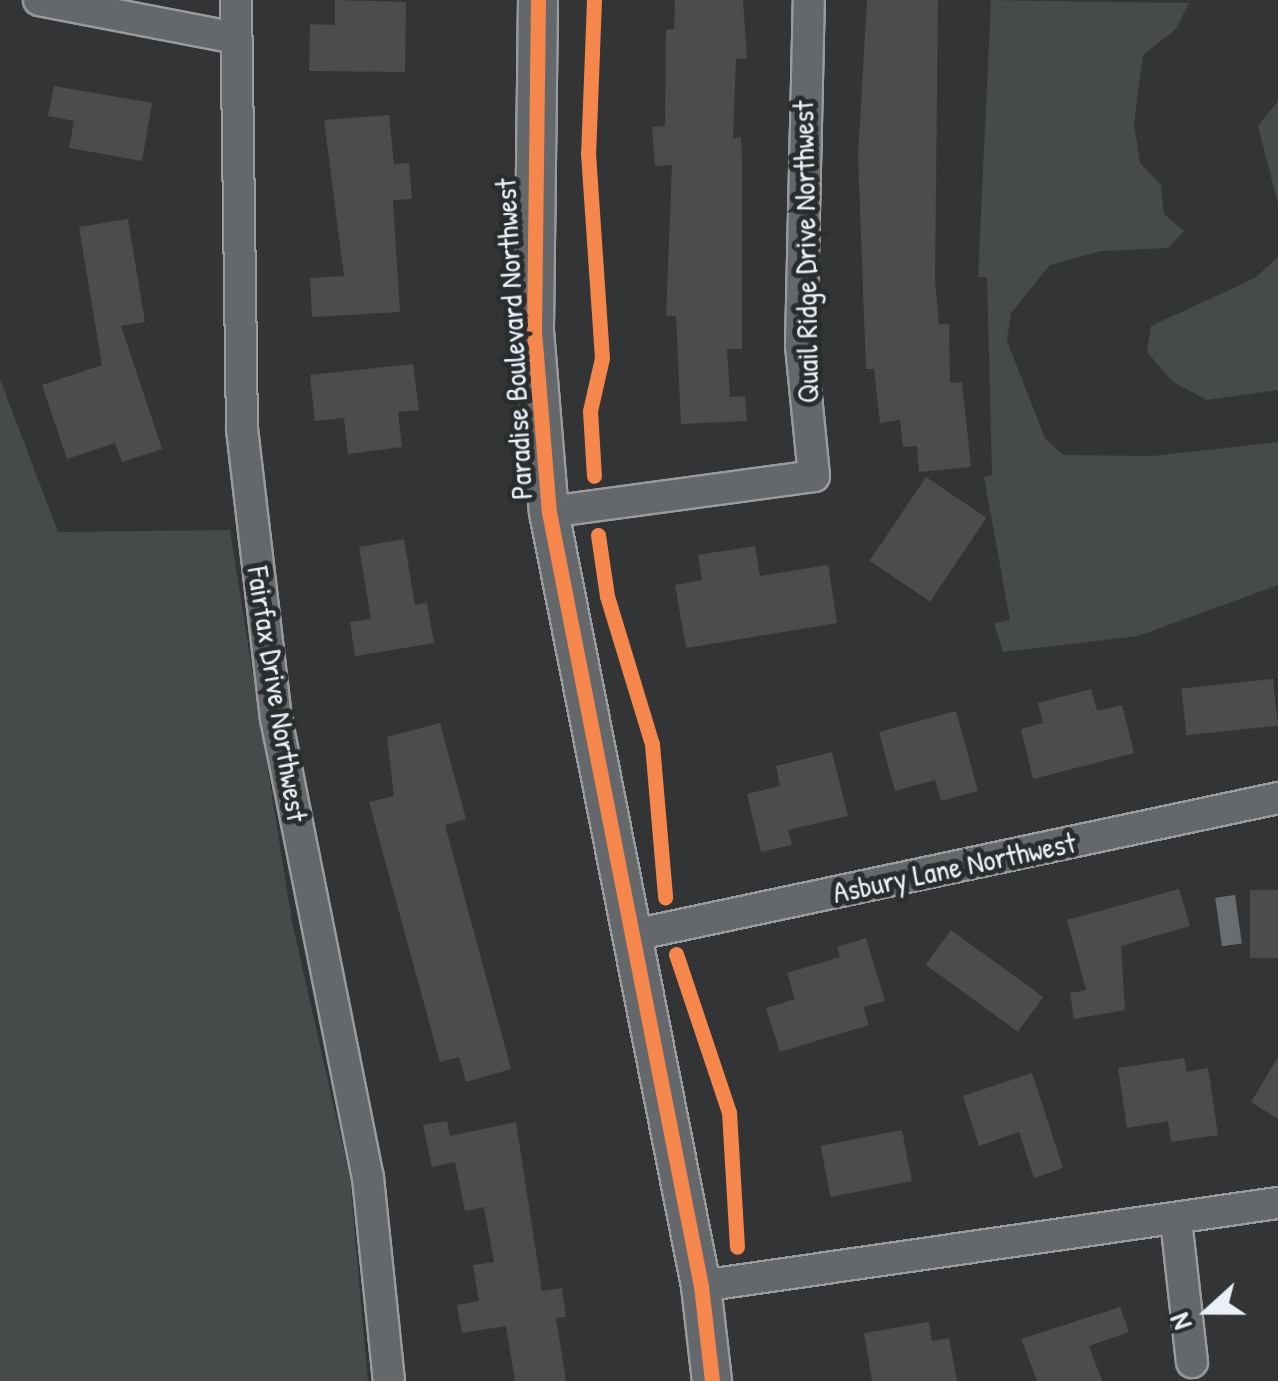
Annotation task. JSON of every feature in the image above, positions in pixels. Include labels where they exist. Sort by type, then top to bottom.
[{"type":"street","points":[[39,0],[231,38]]},
{"type":"street","name":"Fairfax Drive Northwest","points":[[236,0],[231,38],[248,487],[276,718],[368,1178],[389,1381]]},
{"type":"street","name":"Paradise Boulevard Northwest","points":[[538,0],[534,312],[549,512],[629,936],[701,1286],[712,1381]]},
{"type":"street","name":"Quail Ridge Drive Northwest","points":[[549,512],[814,476],[801,345],[809,0]]},
{"type":"street","name":"Asbury Lane Northwest","points":[[629,936],[1278,798]]},
{"type":"street","points":[[701,1286],[1176,1220],[1278,1202]]},
{"type":"street","points":[[1176,1220],[1192,1362]]},
{"type":"shaded area","points":[[991,0],[1189,3],[1176,29],[1143,55],[1134,123],[1140,163],[1161,185],[1164,214],[1184,231],[1168,248],[1101,251],[1050,265],[1011,313],[1007,341],[1045,438],[1063,455],[1152,456],[1278,442],[1278,585],[1138,636],[1003,652],[994,623],[1010,620],[984,477],[992,475],[987,277],[978,277]]},
{"type":"shaded area","points":[[1278,101],[1278,204],[1258,126]]},
{"type":"shaded area","points":[[1278,257],[1278,390],[1207,400],[1173,382],[1147,352],[1151,326],[1255,278]]},
{"type":"shaded area","points":[[0,379],[58,532],[230,530],[292,922],[350,1178],[368,1381],[0,1381]]},
{"type":"shaded area","points":[[1235,895],[1242,944],[1222,946],[1215,898]]},
{"type":"building","points":[[335,0],[406,2],[405,72],[309,71],[310,24],[335,25]]},
{"type":"building","points":[[675,0],[743,0],[747,58],[736,59],[733,138],[741,137],[742,349],[727,349],[730,397],[745,396],[747,421],[681,424],[676,316],[666,316],[672,165],[655,166],[652,127],[665,126],[666,30],[674,29]]},
{"type":"building","points":[[867,0],[938,0],[935,280],[939,324],[949,324],[950,383],[962,382],[971,467],[919,472],[917,446],[903,447],[900,420],[880,423],[874,369],[866,369],[858,156]]},
{"type":"building","points":[[54,86],[152,103],[142,161],[69,148],[74,121],[48,116]]},
{"type":"building","points":[[389,115],[394,164],[409,163],[412,199],[393,200],[400,312],[312,317],[310,278],[344,276],[324,120]]},
{"type":"building","points":[[128,219],[145,322],[121,326],[162,449],[122,462],[115,443],[67,459],[42,385],[102,365],[79,227]]},
{"type":"building","points":[[413,364],[419,410],[398,412],[402,447],[348,454],[344,418],[315,421],[310,375]]},
{"type":"building","points":[[926,477],[987,518],[930,602],[870,561]]},
{"type":"building","points":[[404,539],[415,605],[427,603],[434,643],[355,656],[350,622],[371,619],[359,547]]},
{"type":"building","points":[[755,546],[760,576],[828,565],[837,623],[686,648],[675,585],[702,580],[698,555]]},
{"type":"building","points":[[1273,679],[1278,726],[1186,735],[1182,689]]},
{"type":"building","points":[[1091,689],[1097,711],[1122,705],[1134,753],[1033,779],[1021,729],[1043,723],[1038,703]]},
{"type":"building","points":[[956,711],[978,791],[941,801],[935,780],[895,791],[879,732]]},
{"type":"building","points":[[440,723],[466,819],[445,825],[511,1069],[466,1082],[459,1057],[440,1062],[369,802],[394,796],[387,737]]},
{"type":"building","points":[[832,752],[848,816],[788,830],[792,845],[761,852],[747,794],[780,786],[776,766]]},
{"type":"building","points":[[1179,889],[1190,926],[1121,946],[1125,1010],[1074,1019],[1070,993],[1086,990],[1067,920]]},
{"type":"building","points":[[1250,890],[1278,890],[1278,958],[1250,958]]},
{"type":"building","points":[[951,930],[1043,997],[1018,1032],[926,965]]},
{"type":"building","points":[[866,938],[885,1001],[863,1007],[869,1025],[780,1052],[766,1008],[795,999],[787,973],[840,957],[837,947]]},
{"type":"building","points":[[1278,1057],[1278,1119],[1251,1102]]},
{"type":"building","points":[[1184,1058],[1187,1072],[1208,1068],[1218,1135],[1171,1142],[1168,1121],[1127,1128],[1118,1068]]},
{"type":"building","points":[[1032,1073],[1063,1168],[1034,1178],[1019,1132],[979,1146],[963,1096]]},
{"type":"building","points":[[447,1121],[450,1136],[516,1122],[542,1291],[562,1288],[566,1317],[556,1318],[566,1381],[515,1381],[506,1326],[462,1333],[457,1305],[479,1301],[473,1265],[494,1262],[484,1207],[465,1211],[455,1162],[432,1167],[423,1125]]},
{"type":"building","points":[[902,1130],[912,1181],[830,1197],[821,1146]]},
{"type":"building","points":[[1120,1307],[1129,1332],[1089,1346],[1102,1381],[1037,1381],[1021,1339]]},
{"type":"building","points":[[929,1322],[932,1341],[949,1338],[957,1381],[872,1381],[864,1333]]},
{"type":"cycle path","points":[[538,0],[534,331],[549,512],[701,1286],[712,1381]]},
{"type":"cycle path","points":[[594,0],[588,153],[602,358],[590,411],[594,476]]},
{"type":"cycle path","points":[[598,535],[607,596],[652,744],[665,897]]},
{"type":"cycle path","points":[[676,954],[729,1112],[737,1247]]}]
